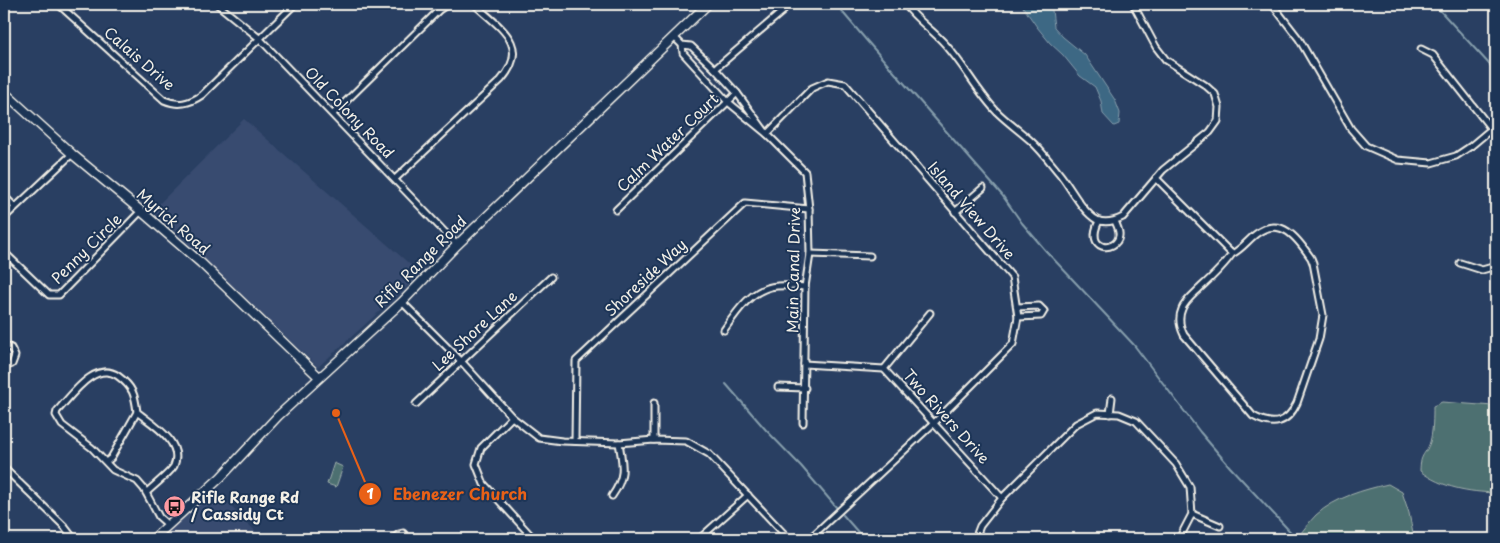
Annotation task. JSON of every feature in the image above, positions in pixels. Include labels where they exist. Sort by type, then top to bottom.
[{"type":"main road","name":"Rifle Range Road","points":[[152,539],[221,476],[262,432],[402,302],[457,245],[708,4]]},
{"type":"main road","name":"Myrick Road","points":[[4,92],[72,154],[201,263],[319,378]]},
{"type":"street","name":"Calais Drive","points":[[58,4],[164,100],[173,104],[192,102],[202,95],[294,4]]},
{"type":"street","name":"Old Colony Road","points":[[217,4],[259,38],[457,245]]},
{"type":"street","points":[[333,114],[439,10],[448,4]]},
{"type":"street","points":[[395,179],[501,80],[510,68],[513,44],[509,37],[474,4]]},
{"type":"street","points":[[904,4],[914,17],[944,42],[997,112],[1033,142],[1060,174],[1089,214],[1099,221],[1116,221],[1123,217],[1156,178],[1183,152],[1210,132],[1218,121],[1219,107],[1215,94],[1205,85],[1166,60],[1156,47],[1133,4]]},
{"type":"street","points":[[1272,4],[1299,39],[1351,129],[1366,146],[1398,160],[1431,163],[1456,156],[1494,127]]},
{"type":"street","points":[[715,70],[783,10]]},
{"type":"street","name":"Main Canal Drive","points":[[674,37],[682,45],[683,53],[728,102],[767,134],[805,172],[809,209],[810,254],[805,287],[804,422]]},
{"type":"street","name":"Main Canal Drive","points":[[682,45],[691,46],[737,93],[767,134]]},
{"type":"street","points":[[1421,49],[1433,54],[1494,127],[1496,135]]},
{"type":"street","name":"Island View Drive","points":[[767,134],[812,88],[828,82],[845,84],[1012,277],[1017,307],[1018,317],[1012,344],[934,423],[809,539]]},
{"type":"street","name":"Calm Water Court","points":[[616,210],[737,93]]},
{"type":"street","points":[[4,218],[72,154]]},
{"type":"street","points":[[1156,178],[1232,254]]},
{"type":"street","points":[[956,212],[983,188]]},
{"type":"street","points":[[4,196],[15,207]]},
{"type":"street","name":"Shoreside Way","points":[[575,441],[576,361],[745,203],[809,209]]},
{"type":"street","name":"Penny Circle","points":[[4,252],[49,295],[59,295],[141,211]]},
{"type":"street","points":[[1099,221],[1094,230],[1094,236],[1096,242],[1105,247],[1115,244],[1119,238],[1119,229],[1116,221]]},
{"type":"street","points":[[1264,229],[1280,229],[1289,231],[1295,236],[1314,263],[1323,315],[1319,339],[1297,403],[1292,413],[1281,421],[1264,422],[1253,416],[1184,336],[1181,329],[1180,318],[1182,308],[1224,265],[1232,254],[1239,251],[1264,229]]},
{"type":"street","points":[[810,254],[870,256]]},
{"type":"street","points":[[1460,263],[1482,270],[1496,266]]},
{"type":"street","name":"Lee Shore Lane","points":[[416,404],[551,277]]},
{"type":"street","points":[[724,330],[738,310],[755,293],[776,286],[805,287]]},
{"type":"street","points":[[402,302],[461,361],[512,417],[539,438],[619,443],[654,440],[686,441],[709,454],[789,539]]},
{"type":"street","points":[[1017,307],[1040,306],[1044,311],[1041,316],[1018,317]]},
{"type":"street","points":[[884,369],[930,313]]},
{"type":"street","points":[[4,345],[11,348],[15,356],[12,364],[4,367]]},
{"type":"street","name":"Two Rivers Drive","points":[[804,364],[884,369],[1002,498]]},
{"type":"street","points":[[106,462],[111,458],[137,412],[135,396],[128,383],[111,372],[101,372],[92,375],[57,411],[56,415],[62,425],[92,448],[113,470],[137,481],[146,492],[159,517],[168,525]]},
{"type":"street","points":[[778,387],[805,388]]},
{"type":"street","points":[[1110,414],[1112,398]]},
{"type":"street","points":[[654,403],[654,440]]},
{"type":"street","points":[[137,412],[173,443],[176,457],[174,467],[146,492]]},
{"type":"street","points":[[975,539],[980,526],[1002,498],[1076,424],[1097,413],[1119,414],[1136,421],[1176,464],[1190,488],[1192,514],[1179,539]]},
{"type":"street","points":[[512,417],[481,448],[476,464],[484,484],[534,539]]},
{"type":"street","points":[[612,496],[620,484],[623,466],[619,443]]},
{"type":"street","points":[[4,468],[64,526],[74,539]]},
{"type":"street","points":[[699,539],[748,494]]},
{"type":"street","points":[[1192,514],[1220,526]]},
{"type":"street","points":[[393,539],[399,534],[403,534],[409,539]]},
{"type":"shaded area","points":[[1021,4],[1047,4],[1052,10],[1054,27],[1085,55],[1115,100],[1120,113],[1119,124],[1114,126],[1103,114],[1101,101],[1095,87],[1080,76],[1063,55],[1050,43]]},
{"type":"shaded area","points":[[244,119],[421,274],[318,367],[153,210]]},
{"type":"shaded area","points":[[216,491],[263,539],[159,539],[179,521]]},
{"type":"green space","points":[[1442,402],[1496,405],[1496,493],[1456,488],[1428,477],[1420,471],[1421,461],[1431,437],[1433,406]]},
{"type":"green space","points":[[334,463],[343,467],[336,487],[327,484]]},
{"type":"green space","points":[[1388,484],[1402,492],[1409,513],[1414,539],[1296,539],[1316,515],[1332,503]]},
{"type":"waterway","points":[[838,4],[867,41],[1002,195],[1022,223],[1046,251],[1134,345],[1200,432],[1230,467],[1297,539]]},
{"type":"waterway","points":[[1434,4],[1496,74]]},
{"type":"waterway","points":[[726,384],[836,507]]},
{"type":"waterway","points":[[843,515],[864,539]]},
{"type":"place","name":"Ebenezer Church","points":[[336,413]]},
{"type":"place","name":"Rifle Range Rd / Cassidy Ct","points":[[175,507]]}]
